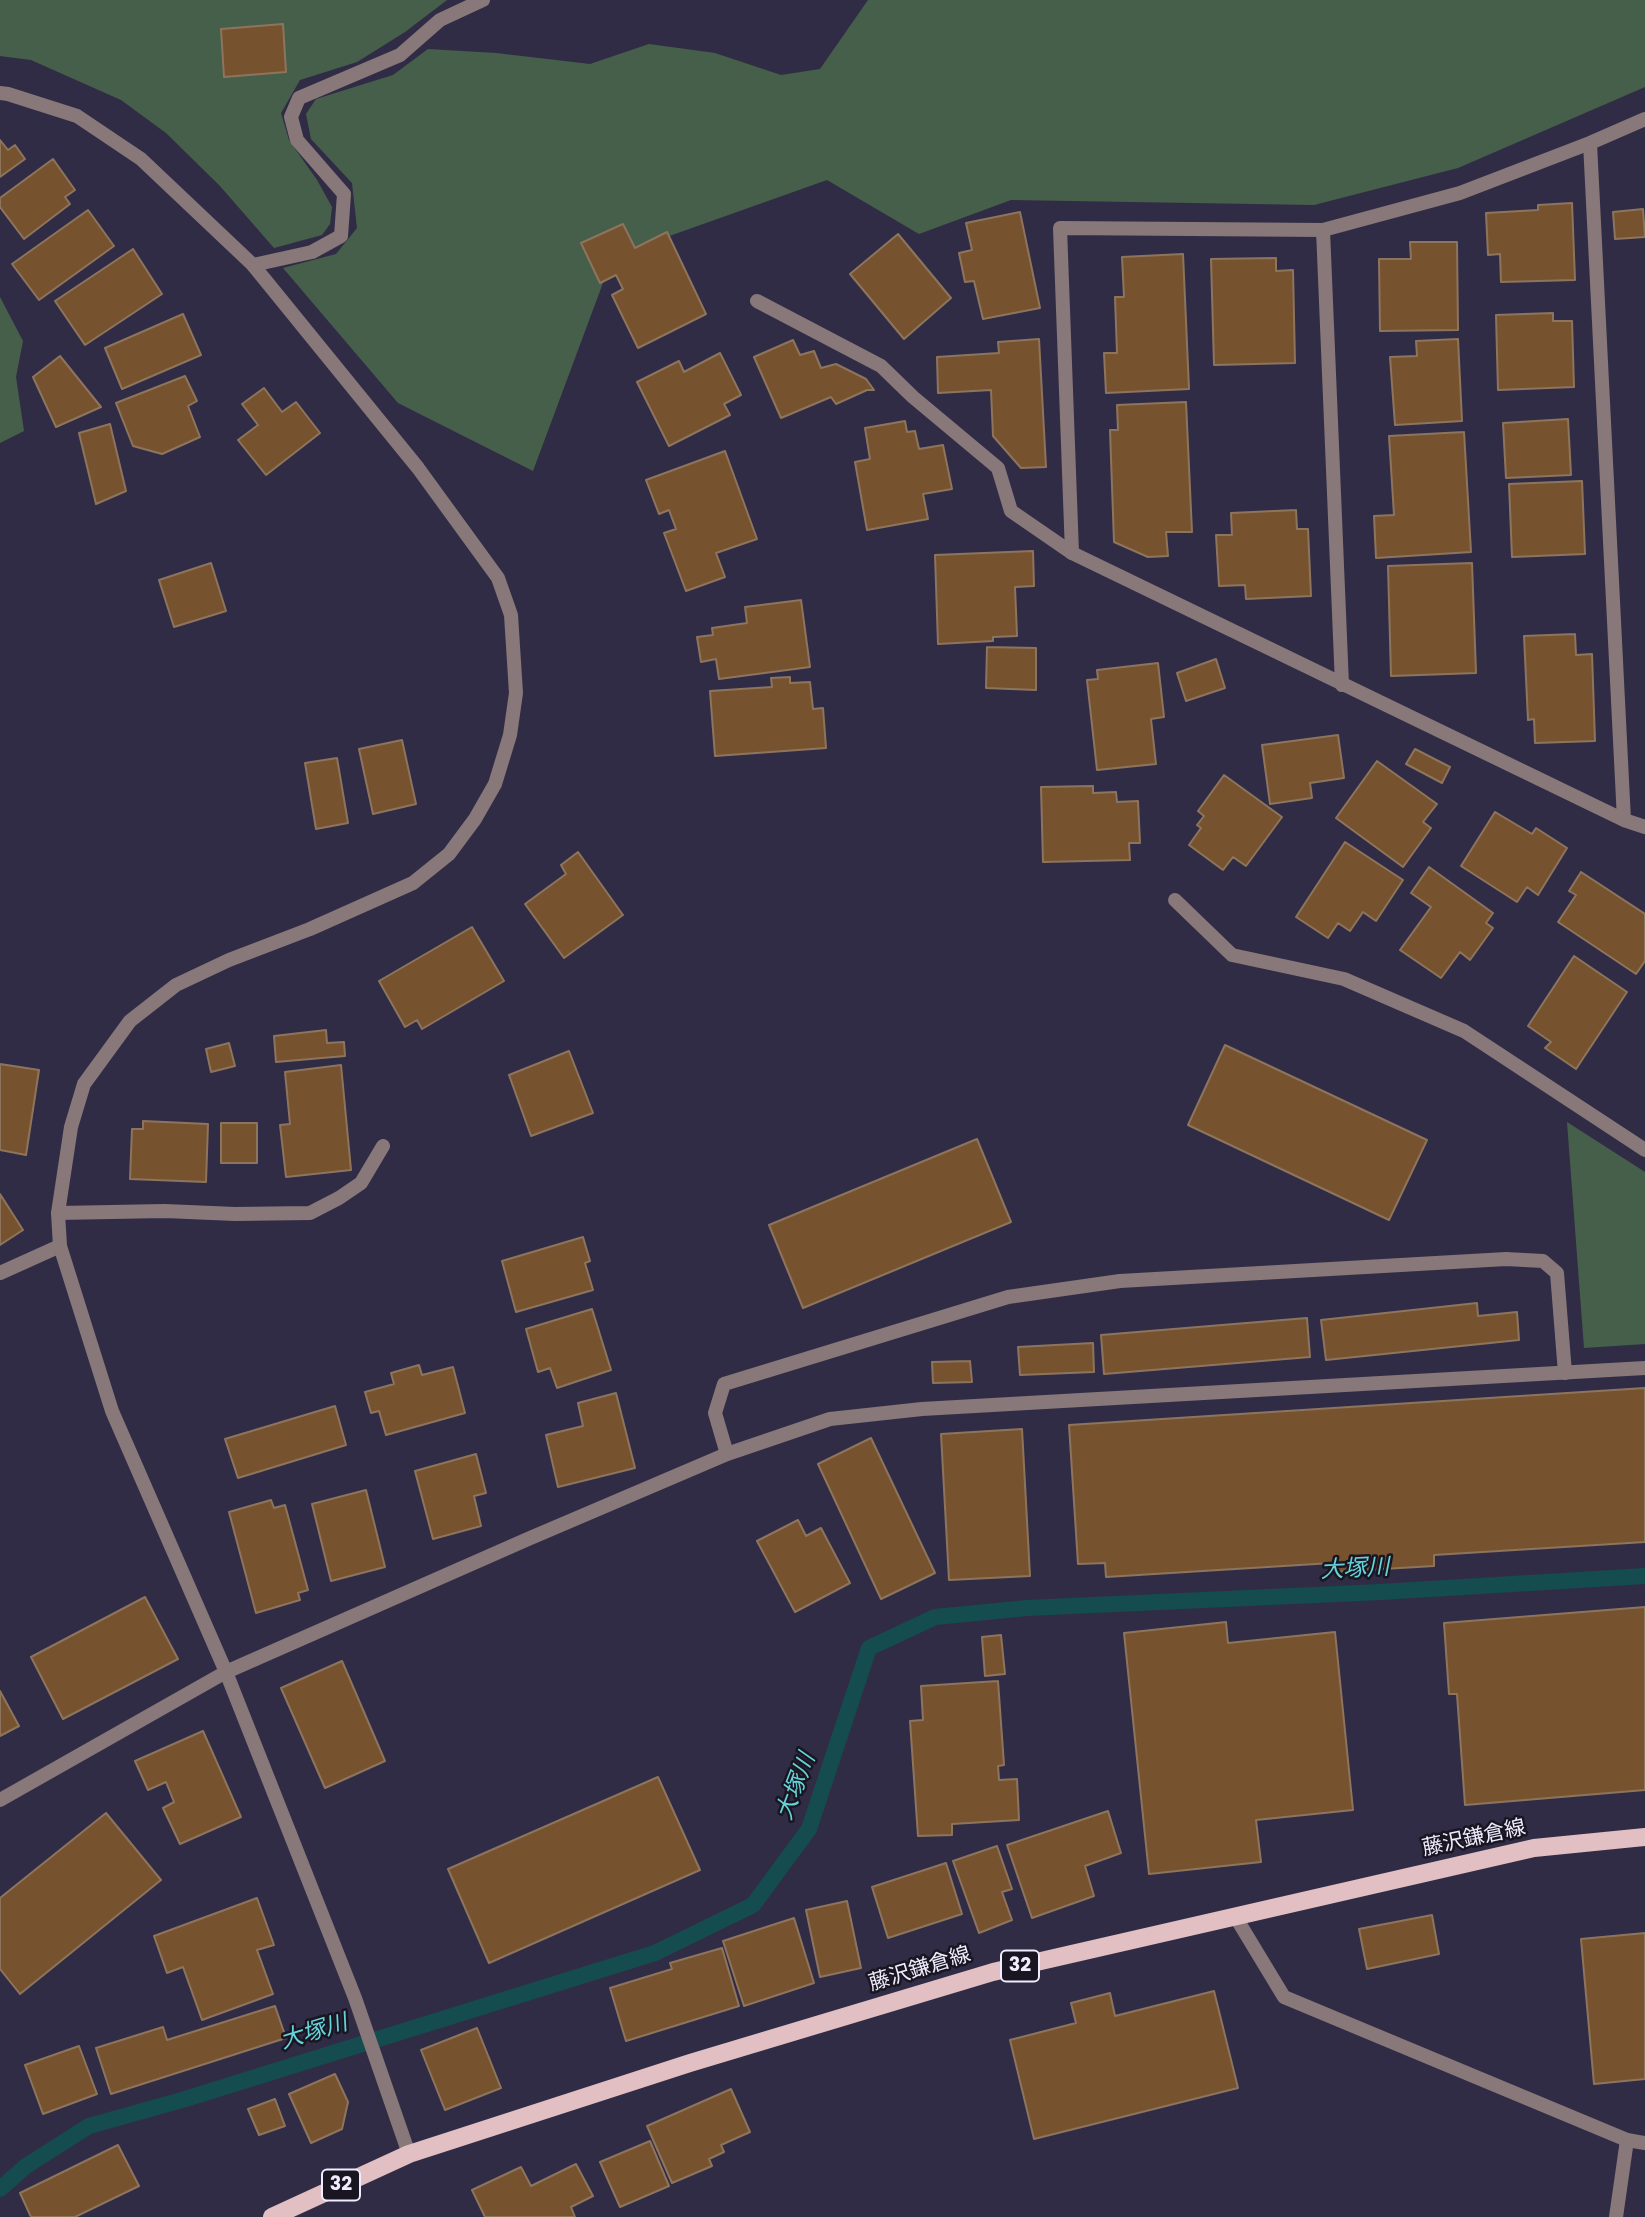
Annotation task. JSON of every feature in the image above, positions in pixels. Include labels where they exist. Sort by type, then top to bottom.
[{"type":"main road","name":"藤沢鎌倉線","points":[[272,2217],[409,2154],[691,2063],[993,1972],[1534,1848],[1645,1837]]},
{"type":"street","points":[[253,265],[312,252],[341,236],[344,194],[298,140],[291,117],[299,98],[400,55],[440,20],[483,0]]},
{"type":"street","points":[[0,93],[77,116],[141,159],[253,265],[418,468],[498,578],[511,615],[516,692],[510,735],[495,784],[475,819],[449,854],[413,883],[176,985],[130,1021],[84,1084],[71,1127],[58,1213],[60,1246],[112,1411],[226,1672],[355,1998],[409,2154]]},
{"type":"street","points":[[1072,553],[1060,228],[1323,230],[1460,193],[1645,119]]},
{"type":"street","points":[[1590,143],[1624,820]]},
{"type":"street","points":[[1323,230],[1342,685]]},
{"type":"street","points":[[757,301],[881,366],[913,397],[998,468],[1011,511],[1072,553],[1624,820],[1645,827]]},
{"type":"street","points":[[1175,900],[1233,955],[1344,979],[1464,1031],[1645,1150]]},
{"type":"street","points":[[58,1213],[310,1213],[339,1198],[361,1182],[383,1146]]},
{"type":"street","points":[[0,1273],[60,1246]]},
{"type":"street","points":[[727,1454],[715,1413],[724,1384],[1008,1297],[1120,1281],[1506,1259],[1543,1261],[1557,1273],[1565,1373]]},
{"type":"street","points":[[0,1800],[226,1672],[727,1454],[830,1419],[922,1409],[1645,1368]]},
{"type":"street","points":[[1235,1916],[1283,1997],[1627,2140],[1645,2143]]},
{"type":"street","points":[[1616,2217],[1627,2140]]},
{"type":"green space","points":[[0,0],[447,0],[405,32],[357,62],[300,80],[281,113],[289,140],[332,207],[330,224],[322,235],[274,248],[220,186],[166,133],[121,100],[31,60],[0,56]]},
{"type":"green space","points":[[868,0],[1645,0],[1645,87],[1458,168],[1314,205],[1011,200],[919,234],[827,180],[613,256],[533,471],[398,403],[283,268],[336,254],[357,228],[352,183],[311,139],[306,114],[316,99],[393,75],[428,49],[496,53],[590,64],[649,44],[715,53],[781,75],[820,69]]},
{"type":"green space","points":[[0,297],[23,341],[16,377],[24,431],[0,443]]},
{"type":"green space","points":[[1567,1122],[1645,1172],[1645,1344],[1584,1348]]},
{"type":"building","points":[[283,24],[286,72],[224,77],[221,29]]},
{"type":"building","points":[[0,140],[8,150],[15,145],[25,159],[0,177]]},
{"type":"building","points":[[53,159],[75,190],[65,197],[70,204],[24,239],[0,207],[0,198]]},
{"type":"building","points":[[1572,203],[1575,280],[1501,282],[1500,254],[1488,255],[1486,213],[1538,210],[1538,205]]},
{"type":"building","points":[[1643,209],[1645,237],[1615,239],[1613,212]]},
{"type":"building","points":[[88,210],[114,246],[39,300],[12,264]]},
{"type":"building","points":[[1020,212],[1040,308],[983,319],[974,281],[965,282],[959,253],[972,250],[966,223]]},
{"type":"building","points":[[623,224],[635,248],[667,232],[706,314],[638,348],[612,295],[623,289],[616,275],[600,283],[581,243]]},
{"type":"building","points":[[898,234],[951,298],[904,339],[850,274]]},
{"type":"building","points":[[1410,242],[1457,242],[1458,330],[1380,331],[1379,259],[1411,259]]},
{"type":"building","points":[[133,249],[162,294],[85,345],[55,301]]},
{"type":"building","points":[[1183,254],[1189,389],[1106,393],[1104,353],[1117,353],[1115,297],[1124,297],[1122,257]]},
{"type":"building","points":[[1276,258],[1276,271],[1293,270],[1295,363],[1214,365],[1211,259]]},
{"type":"building","points":[[1553,313],[1553,321],[1572,321],[1574,387],[1498,390],[1496,315]]},
{"type":"building","points":[[183,314],[201,355],[122,389],[105,348]]},
{"type":"building","points":[[1039,339],[1046,467],[1021,468],[993,436],[991,390],[938,393],[937,357],[999,353],[998,342]]},
{"type":"building","points":[[1458,339],[1462,421],[1395,425],[1390,357],[1417,356],[1416,341]]},
{"type":"building","points":[[793,340],[800,355],[814,351],[821,368],[836,364],[866,379],[874,390],[867,390],[836,404],[831,397],[781,418],[754,357]]},
{"type":"building","points":[[720,353],[741,395],[724,404],[730,415],[669,446],[637,382],[679,361],[684,372]]},
{"type":"building","points":[[60,356],[101,407],[56,427],[33,377]]},
{"type":"building","points":[[185,376],[197,401],[188,406],[200,437],[162,454],[133,446],[116,403]]},
{"type":"building","points":[[264,388],[282,412],[296,402],[320,433],[266,475],[238,440],[258,425],[242,404]]},
{"type":"building","points":[[1186,402],[1192,532],[1166,532],[1168,556],[1148,557],[1114,542],[1110,430],[1118,430],[1117,405]]},
{"type":"building","points":[[1568,419],[1571,475],[1506,478],[1503,423]]},
{"type":"building","points":[[905,421],[907,432],[915,431],[919,449],[943,445],[952,489],[923,494],[928,519],[867,530],[855,462],[870,459],[865,428]]},
{"type":"building","points":[[110,424],[126,491],[96,504],[79,433]]},
{"type":"building","points":[[1464,432],[1471,552],[1376,558],[1374,516],[1394,515],[1389,436]]},
{"type":"building","points":[[725,451],[757,539],[716,553],[725,577],[686,591],[664,533],[676,529],[669,510],[659,514],[646,480]]},
{"type":"building","points":[[1582,481],[1585,554],[1512,557],[1509,484]]},
{"type":"building","points":[[1296,510],[1297,529],[1308,529],[1311,596],[1246,599],[1245,585],[1219,586],[1216,535],[1232,535],[1231,513]]},
{"type":"building","points":[[1033,551],[1034,586],[1015,587],[1017,636],[993,637],[993,641],[938,644],[935,555]]},
{"type":"building","points":[[211,563],[226,611],[174,627],[159,580]]},
{"type":"building","points":[[1472,563],[1476,673],[1391,676],[1388,566]]},
{"type":"building","points":[[801,600],[810,667],[719,679],[716,659],[701,662],[697,637],[713,635],[712,628],[747,623],[745,607]]},
{"type":"building","points":[[1575,634],[1576,655],[1592,654],[1595,741],[1535,743],[1534,719],[1528,720],[1524,636]]},
{"type":"building","points":[[987,647],[1036,648],[1036,690],[986,688]]},
{"type":"building","points":[[1216,659],[1225,688],[1186,701],[1177,673]]},
{"type":"building","points":[[1158,663],[1164,717],[1151,719],[1156,764],[1097,770],[1087,680],[1098,679],[1097,670]]},
{"type":"building","points":[[790,677],[790,683],[810,682],[813,709],[823,708],[826,748],[715,756],[710,691],[772,687],[771,678]]},
{"type":"building","points":[[1338,735],[1344,778],[1310,783],[1312,798],[1270,804],[1262,745]]},
{"type":"building","points":[[402,740],[416,804],[373,814],[359,749]]},
{"type":"building","points":[[1415,749],[1450,767],[1442,783],[1406,764]]},
{"type":"building","points":[[337,758],[348,823],[316,829],[305,763]]},
{"type":"building","points":[[1377,761],[1437,804],[1423,822],[1431,828],[1403,867],[1336,818]]},
{"type":"building","points":[[1224,775],[1282,817],[1246,866],[1233,857],[1223,870],[1189,845],[1201,828],[1197,825],[1204,816],[1198,811]]},
{"type":"building","points":[[1093,786],[1093,793],[1116,792],[1117,802],[1138,801],[1140,843],[1129,843],[1130,860],[1043,862],[1041,787]]},
{"type":"building","points":[[1495,812],[1532,834],[1536,828],[1567,848],[1538,895],[1527,887],[1517,902],[1461,866]]},
{"type":"building","points":[[1345,842],[1403,880],[1376,921],[1363,912],[1350,931],[1338,923],[1328,938],[1296,917]]},
{"type":"building","points":[[578,852],[623,915],[564,958],[525,904],[566,874],[561,865]]},
{"type":"building","points":[[1429,867],[1493,913],[1486,923],[1493,928],[1470,960],[1460,952],[1441,978],[1400,950],[1431,907],[1411,893]]},
{"type":"building","points":[[1581,872],[1645,914],[1645,961],[1636,974],[1558,922],[1576,895],[1569,891]]},
{"type":"building","points":[[472,927],[504,981],[422,1029],[417,1020],[405,1027],[379,981]]},
{"type":"building","points":[[1574,956],[1627,992],[1576,1069],[1545,1048],[1551,1042],[1528,1026]]},
{"type":"building","points":[[326,1030],[327,1043],[344,1042],[345,1056],[276,1062],[274,1036]]},
{"type":"building","points":[[229,1043],[235,1066],[211,1072],[206,1049]]},
{"type":"building","points":[[1225,1045],[1427,1140],[1389,1220],[1188,1125]]},
{"type":"building","points":[[569,1051],[593,1113],[531,1136],[509,1075]]},
{"type":"building","points":[[0,1064],[39,1070],[26,1155],[0,1150]]},
{"type":"building","points":[[341,1065],[351,1170],[286,1177],[280,1125],[290,1124],[285,1072]]},
{"type":"building","points":[[143,1121],[208,1124],[206,1182],[130,1179],[132,1129],[143,1129]]},
{"type":"building","points":[[221,1123],[257,1123],[257,1163],[221,1163]]},
{"type":"building","points":[[977,1139],[1011,1222],[803,1308],[769,1225]]},
{"type":"building","points":[[0,1194],[23,1230],[0,1245]]},
{"type":"building","points":[[583,1237],[590,1261],[585,1263],[593,1290],[516,1312],[502,1261]]},
{"type":"building","points":[[1477,1303],[1478,1316],[1517,1312],[1519,1340],[1326,1360],[1321,1320]]},
{"type":"building","points":[[592,1309],[611,1370],[557,1388],[550,1368],[538,1372],[526,1329]]},
{"type":"building","points":[[1307,1318],[1310,1357],[1104,1374],[1101,1335]]},
{"type":"building","points":[[1093,1343],[1094,1372],[1020,1375],[1018,1347]]},
{"type":"building","points":[[970,1361],[972,1382],[933,1383],[932,1362]]},
{"type":"building","points":[[419,1365],[422,1375],[453,1367],[465,1413],[386,1435],[379,1411],[371,1413],[365,1392],[394,1384],[391,1373]]},
{"type":"building","points":[[1645,1388],[1645,1542],[1434,1555],[1434,1566],[1332,1572],[1332,1563],[1106,1577],[1105,1563],[1078,1564],[1069,1425]]},
{"type":"building","points":[[616,1393],[635,1468],[558,1487],[546,1435],[583,1426],[578,1403]]},
{"type":"building","points":[[335,1406],[346,1445],[238,1478],[225,1439]]},
{"type":"building","points":[[1022,1429],[1030,1576],[949,1580],[941,1434]]},
{"type":"building","points":[[871,1438],[935,1573],[881,1599],[818,1464]]},
{"type":"building","points":[[476,1454],[486,1493],[474,1496],[481,1526],[433,1539],[415,1471]]},
{"type":"building","points":[[366,1490],[385,1567],[331,1581],[312,1504]]},
{"type":"building","points":[[271,1500],[274,1508],[285,1505],[308,1590],[298,1593],[300,1600],[256,1613],[229,1512]]},
{"type":"building","points":[[798,1520],[806,1536],[821,1528],[850,1583],[795,1612],[757,1541]]},
{"type":"building","points":[[145,1597],[178,1659],[63,1719],[31,1657]]},
{"type":"building","points":[[1645,1607],[1645,1790],[1465,1805],[1457,1694],[1449,1694],[1444,1623]]},
{"type":"building","points":[[1226,1622],[1228,1643],[1335,1632],[1353,1810],[1256,1820],[1261,1862],[1149,1874],[1124,1633]]},
{"type":"building","points":[[1001,1635],[1005,1674],[985,1676],[982,1637]]},
{"type":"building","points":[[342,1661],[385,1761],[325,1788],[281,1688]]},
{"type":"building","points":[[998,1681],[1004,1765],[998,1766],[999,1780],[1017,1779],[1019,1820],[952,1824],[952,1835],[918,1836],[910,1721],[923,1720],[921,1686]]},
{"type":"building","points":[[0,1691],[19,1726],[0,1736]]},
{"type":"building","points":[[203,1731],[241,1817],[180,1844],[163,1808],[174,1802],[166,1782],[148,1790],[135,1761]]},
{"type":"building","points":[[658,1777],[700,1870],[489,1963],[448,1869]]},
{"type":"building","points":[[1108,1811],[1121,1853],[1085,1866],[1094,1896],[1032,1918],[1007,1845]]},
{"type":"building","points":[[106,1813],[161,1880],[20,1994],[0,1969],[0,1898]]},
{"type":"building","points":[[997,1846],[1012,1889],[1002,1892],[1012,1920],[979,1933],[953,1861]]},
{"type":"building","points":[[946,1863],[962,1914],[888,1938],[872,1887]]},
{"type":"building","points":[[257,1898],[274,1945],[257,1950],[273,1994],[202,2020],[183,1967],[167,1973],[154,1936]]},
{"type":"building","points":[[847,1901],[861,1968],[820,1977],[806,1910]]},
{"type":"building","points":[[1432,1915],[1439,1954],[1367,1969],[1359,1929]]},
{"type":"building","points":[[794,1918],[814,1983],[744,2006],[723,1941]]},
{"type":"building","points":[[1645,1933],[1645,2079],[1594,2084],[1581,1939]]},
{"type":"building","points":[[722,1948],[739,2006],[626,2041],[610,1988],[672,1969],[670,1963]]},
{"type":"building","points":[[1214,1991],[1238,2088],[1034,2139],[1010,2040],[1076,2023],[1071,2003],[1110,1993],[1115,2016]]},
{"type":"building","points":[[275,2006],[286,2038],[111,2094],[96,2048],[163,2027],[167,2040]]},
{"type":"building","points":[[477,2028],[501,2088],[445,2110],[421,2050]]},
{"type":"building","points":[[79,2046],[97,2094],[43,2114],[25,2065]]},
{"type":"building","points":[[335,2074],[348,2102],[342,2129],[311,2143],[289,2094]]},
{"type":"building","points":[[731,2089],[750,2132],[721,2145],[724,2152],[709,2159],[712,2166],[672,2183],[647,2126]]},
{"type":"building","points":[[275,2099],[285,2126],[259,2135],[248,2109]]},
{"type":"building","points":[[650,2141],[669,2186],[620,2207],[600,2162]]},
{"type":"building","points":[[118,2145],[139,2186],[75,2217],[31,2217],[20,2193]]},
{"type":"building","points":[[576,2164],[593,2196],[571,2207],[575,2217],[485,2217],[472,2190],[521,2167],[531,2186]]},
{"type":"waterway","name":"大塚川","points":[[0,2189],[26,2166],[89,2126],[182,2100],[655,1953],[753,1905],[809,1829],[869,1648],[935,1617],[1027,1608],[1381,1592],[1645,1576]]}]
